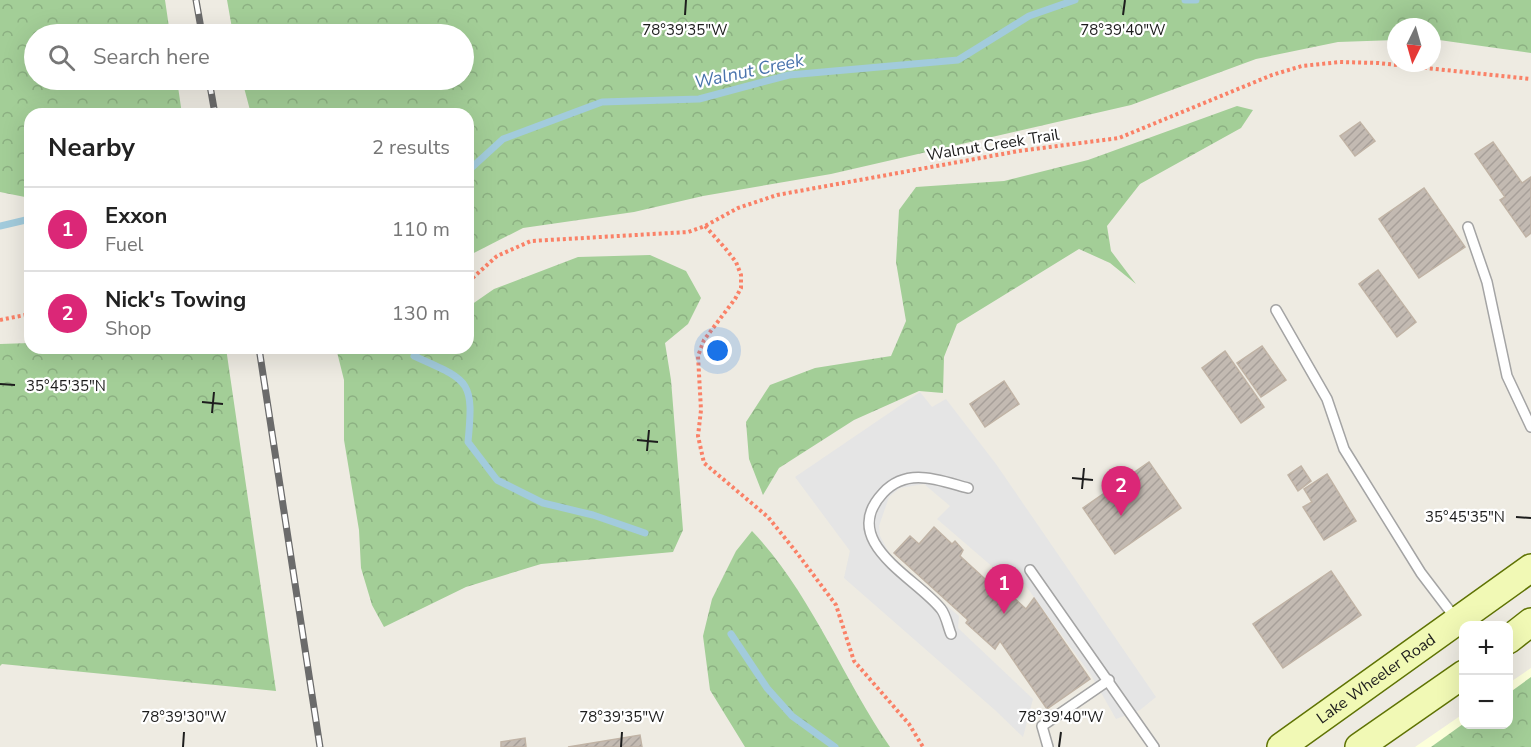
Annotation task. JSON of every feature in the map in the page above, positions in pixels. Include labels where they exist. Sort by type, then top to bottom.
[{"type":"main road","name":"Lake Wheeler Road","points":[[1281,747],[1531,568]]},
{"type":"main road","points":[[1513,637],[1531,622]]},
{"type":"main road","points":[[1359,747],[1463,675]]},
{"type":"lane","points":[[1468,227],[1487,282],[1507,376],[1531,427]]},
{"type":"lane","points":[[1276,310],[1327,399],[1344,449],[1421,573],[1457,621]]},
{"type":"lane","points":[[951,634],[942,610],[879,553],[870,525],[873,510],[880,496],[891,485],[908,478],[923,476],[968,488]]},
{"type":"lane","points":[[1030,570],[1154,747]]},
{"type":"lane","points":[[1048,747],[1042,726],[1109,680]]},
{"type":"path","name":"Walnut Creek Trail","points":[[474,277],[497,256],[531,241],[569,237],[678,233],[705,226],[738,208],[777,195],[1019,151],[1119,138],[1272,75],[1302,66],[1340,62],[1378,63],[1531,78]]},
{"type":"path","points":[[705,226],[736,262],[741,275],[741,288],[704,340],[698,356],[701,399],[698,436],[704,463],[768,517],[797,553],[836,605],[854,661],[909,724],[923,747]]},
{"type":"path","points":[[0,320],[24,315]]},
{"type":"shaded area","points":[[920,392],[932,407],[946,399],[996,464],[1156,697],[1140,710],[1116,719],[1091,675],[1012,567],[1007,568],[1002,575],[937,519],[950,506],[924,484],[900,488],[889,497],[879,526],[880,536],[894,562],[959,616],[958,628],[1033,699],[1023,737],[844,578],[850,551],[795,477]]},
{"type":"shaded area","points":[[1531,668],[1531,747],[1415,747],[1459,717],[1459,729],[1513,729],[1513,680]]},
{"type":"green space","points":[[0,0],[165,0],[169,24],[24,24],[24,90],[178,90],[181,108],[24,108],[24,197],[0,192]]},
{"type":"green space","points":[[227,0],[1531,0],[1531,53],[1441,40],[1441,18],[1387,18],[1387,40],[1338,42],[1256,59],[1131,105],[831,174],[703,196],[634,212],[523,228],[474,253],[474,108],[249,108],[245,90],[474,90],[474,24],[231,24]]},
{"type":"green space","points":[[1237,106],[1253,110],[1241,128],[1140,184],[1107,226],[1111,251],[1136,284],[1110,263],[1079,249],[957,324],[944,357],[943,393],[919,391],[854,420],[779,468],[763,495],[749,459],[746,422],[770,385],[815,368],[891,356],[906,321],[896,262],[899,210],[916,187],[1004,181],[1088,160]]},
{"type":"green space","points":[[650,255],[686,271],[701,298],[688,324],[665,343],[671,380],[683,530],[673,552],[541,564],[466,587],[384,627],[372,605],[361,568],[359,530],[344,440],[344,380],[338,354],[474,354],[474,303],[494,289],[578,257]]},
{"type":"green space","points":[[24,343],[24,354],[227,354],[276,691],[2,664],[0,666],[0,344]]},
{"type":"green space","points":[[752,531],[792,581],[890,747],[745,747],[710,690],[703,636],[712,599],[736,551]]},
{"type":"green space","points":[[1531,677],[1531,747],[1431,747],[1459,727],[1459,729],[1513,729],[1513,690]]},
{"type":"building","points":[[1360,122],[1375,141],[1355,156],[1340,136]]},
{"type":"building","points":[[1493,142],[1522,183],[1531,177],[1531,233],[1526,237],[1500,200],[1505,197],[1475,154]]},
{"type":"building","points":[[1424,188],[1465,247],[1419,278],[1379,219]]},
{"type":"building","points":[[1378,270],[1416,322],[1397,337],[1359,284]]},
{"type":"building","points":[[1262,346],[1286,380],[1261,397],[1237,363]]},
{"type":"building","points":[[1225,351],[1264,407],[1241,423],[1202,368]]},
{"type":"building","points":[[1004,381],[1019,404],[985,427],[970,404]]},
{"type":"building","points":[[1149,462],[1181,508],[1115,554],[1083,508]]},
{"type":"building","points":[[1301,466],[1311,481],[1298,491],[1288,475]]},
{"type":"building","points":[[1327,474],[1356,521],[1324,540],[1303,507],[1312,502],[1304,489]]},
{"type":"building","points":[[934,527],[952,544],[955,541],[963,550],[960,556],[996,589],[1000,585],[1026,609],[1034,598],[1090,679],[1047,709],[1000,641],[995,649],[966,623],[968,620],[894,553],[910,536],[919,544]]},
{"type":"building","points":[[1331,571],[1361,615],[1283,668],[1253,624]]},
{"type":"building","points":[[640,735],[642,747],[568,747]]},
{"type":"building","points":[[525,738],[526,747],[501,747],[501,742]]},
{"type":"waterway","name":"Walnut Creek","points":[[474,166],[503,139],[602,102],[699,99],[789,75],[958,60],[1029,16],[1075,0]]},
{"type":"waterway","name":"Walnut Creek","points":[[1185,0],[1196,0]]},
{"type":"waterway","name":"Walnut Creek","points":[[0,226],[24,220]]},
{"type":"waterway","points":[[416,354],[414,356],[447,371],[464,385],[470,406],[468,442],[497,480],[543,503],[593,515],[645,533]]},
{"type":"waterway","points":[[731,634],[767,688],[792,716],[835,747]]},
{"type":"railway","points":[[196,0],[200,24]]},
{"type":"railway","points":[[211,90],[214,108]]},
{"type":"railway","points":[[260,354],[320,747]]},
{"type":"place","name":"Nick's Towing","points":[[1121,516]]},
{"type":"place","name":"Exxon","points":[[1004,614]]}]
